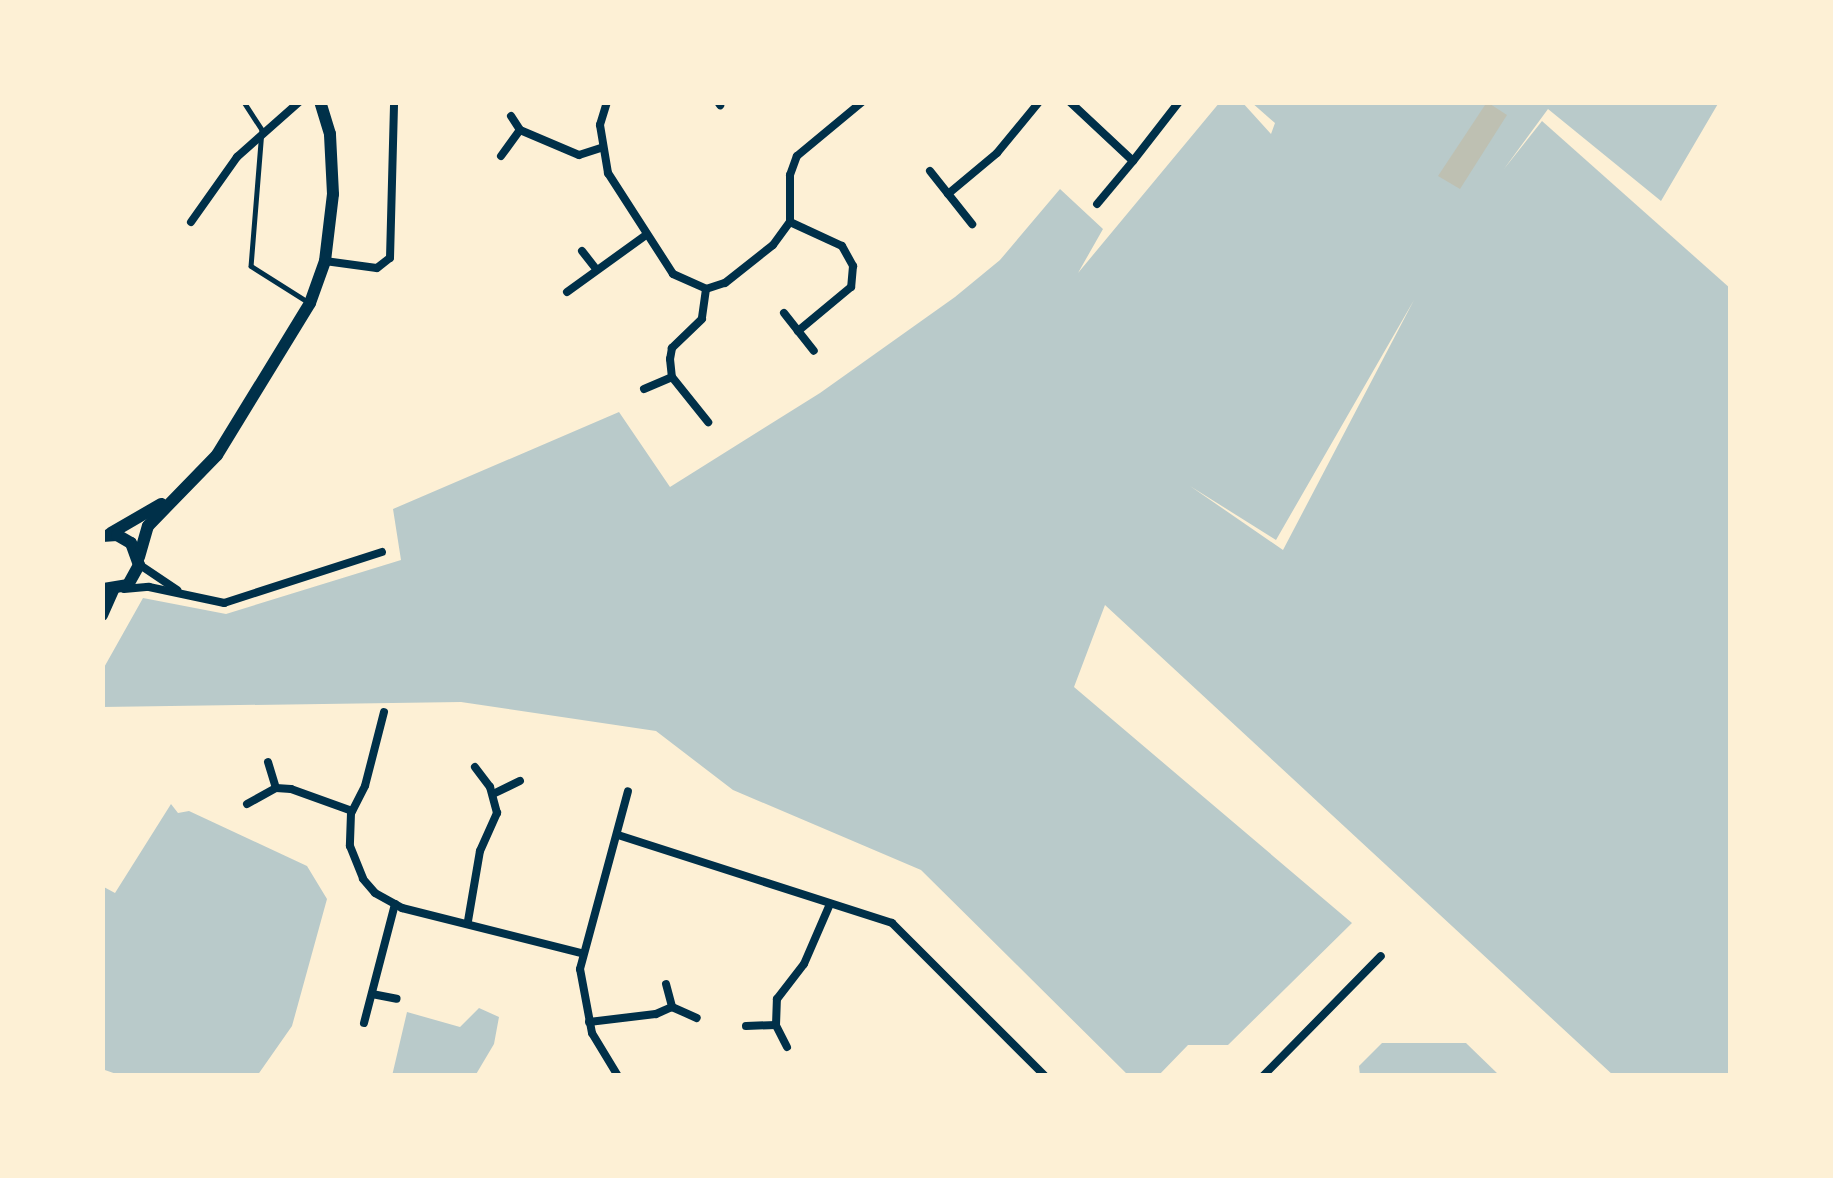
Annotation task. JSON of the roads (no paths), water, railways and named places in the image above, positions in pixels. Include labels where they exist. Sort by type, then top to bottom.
[{"type":"main road","points":[[102,615],[112,589],[134,580],[148,526],[217,455],[310,303],[325,261],[333,194],[330,134],[320,102]]},
{"type":"main road","points":[[106,535],[172,497]]},
{"type":"main road","points":[[106,535],[131,543],[139,561]]},
{"type":"street","points":[[191,222],[262,130],[299,102]]},
{"type":"street","points":[[325,261],[377,268],[390,258],[394,102]]},
{"type":"street","points":[[607,102],[601,148],[608,173],[673,274],[706,289]]},
{"type":"street","points":[[706,289],[748,265],[790,222],[790,175],[796,156],[862,102]]},
{"type":"street","points":[[948,194],[997,153],[1039,102]]},
{"type":"street","points":[[1070,102],[1133,161]]},
{"type":"street","points":[[1097,204],[1179,102]]},
{"type":"street","points":[[511,116],[520,130],[579,155],[601,148]]},
{"type":"street","points":[[501,156],[520,130]]},
{"type":"street","points":[[930,171],[971,224]]},
{"type":"street","points":[[790,222],[842,246],[853,266],[851,286],[798,331]]},
{"type":"street","points":[[567,292],[646,235]]},
{"type":"street","points":[[582,250],[596,269]]},
{"type":"street","points":[[706,289],[702,319],[672,348],[672,377],[708,422]]},
{"type":"street","points":[[784,314],[814,351]]},
{"type":"street","points":[[644,389],[672,377]]},
{"type":"street","points":[[112,589],[184,593],[224,604],[382,552]]},
{"type":"street","points":[[139,561],[184,593]]},
{"type":"street","points":[[384,712],[365,786],[352,811],[355,864],[375,893],[394,904],[581,953]]},
{"type":"street","points":[[268,762],[275,788]]},
{"type":"street","points":[[468,921],[480,851],[497,813],[493,794],[475,767]]},
{"type":"street","points":[[493,794],[520,781]]},
{"type":"street","points":[[247,804],[275,788],[352,811]]},
{"type":"street","points":[[618,1076],[589,1022],[581,953],[628,791]]},
{"type":"street","points":[[618,835],[903,931],[1033,1072],[1045,1076]]},
{"type":"street","points":[[364,1023],[394,904]]},
{"type":"street","points":[[787,1048],[776,1025],[777,999],[804,964],[830,904]]},
{"type":"street","points":[[1264,1076],[1381,956]]},
{"type":"street","points":[[666,983],[672,1007]]},
{"type":"street","points":[[372,994],[397,999]]},
{"type":"street","points":[[589,1022],[656,1014],[672,1007],[697,1018]]},
{"type":"street","points":[[746,1026],[776,1025]]},
{"type":"lane","points":[[244,102],[262,130],[251,266],[310,303]]}]
